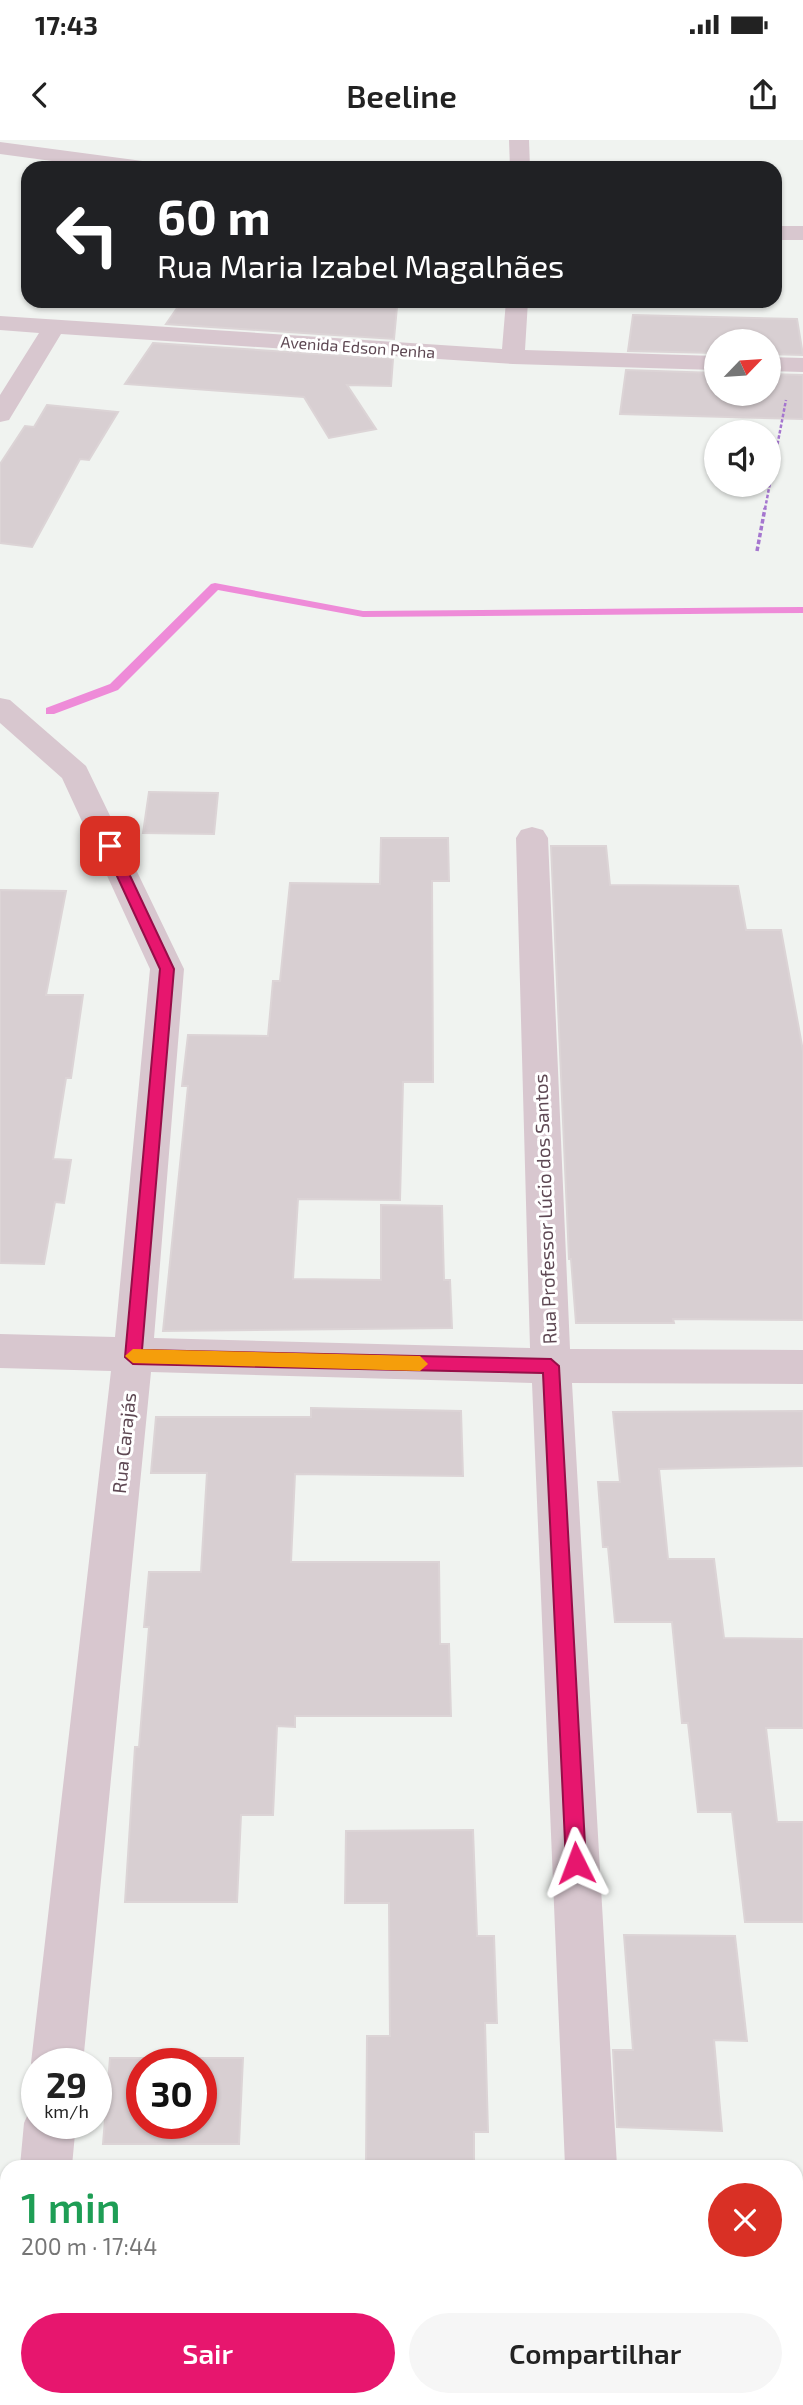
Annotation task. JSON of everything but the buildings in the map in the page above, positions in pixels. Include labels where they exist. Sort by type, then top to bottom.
[{"type":"street","points":[[519,140],[520,161]]},
{"type":"street","points":[[0,148],[98,161]]},
{"type":"street","points":[[782,233],[803,233]]},
{"type":"street","points":[[513,357],[516,308]]},
{"type":"street","name":"Avenida Edson Penha","points":[[0,323],[513,357],[704,363]]},
{"type":"street","points":[[0,415],[53,328]]},
{"type":"street","name":"Rua Carajás","points":[[0,707],[75,773],[167,969],[133,1357],[59,2048]]},
{"type":"street","name":"Rua Professor Lúcio dos Santos","points":[[532,838],[551,1366],[591,2160]]},
{"type":"street","points":[[0,1352],[551,1366],[803,1367]]},
{"type":"street","points":[[47,2160],[49,2139]]},
{"type":"path","points":[[757,551],[788,364]]},
{"type":"waterway","points":[[50,711],[114,687],[215,586],[363,614],[803,610]]},
{"type":"slow traffic","points":[[133,1356],[420,1364]]},
{"type":"route","points":[[110,846],[167,969],[133,1357],[551,1366],[576,1863]]}]
